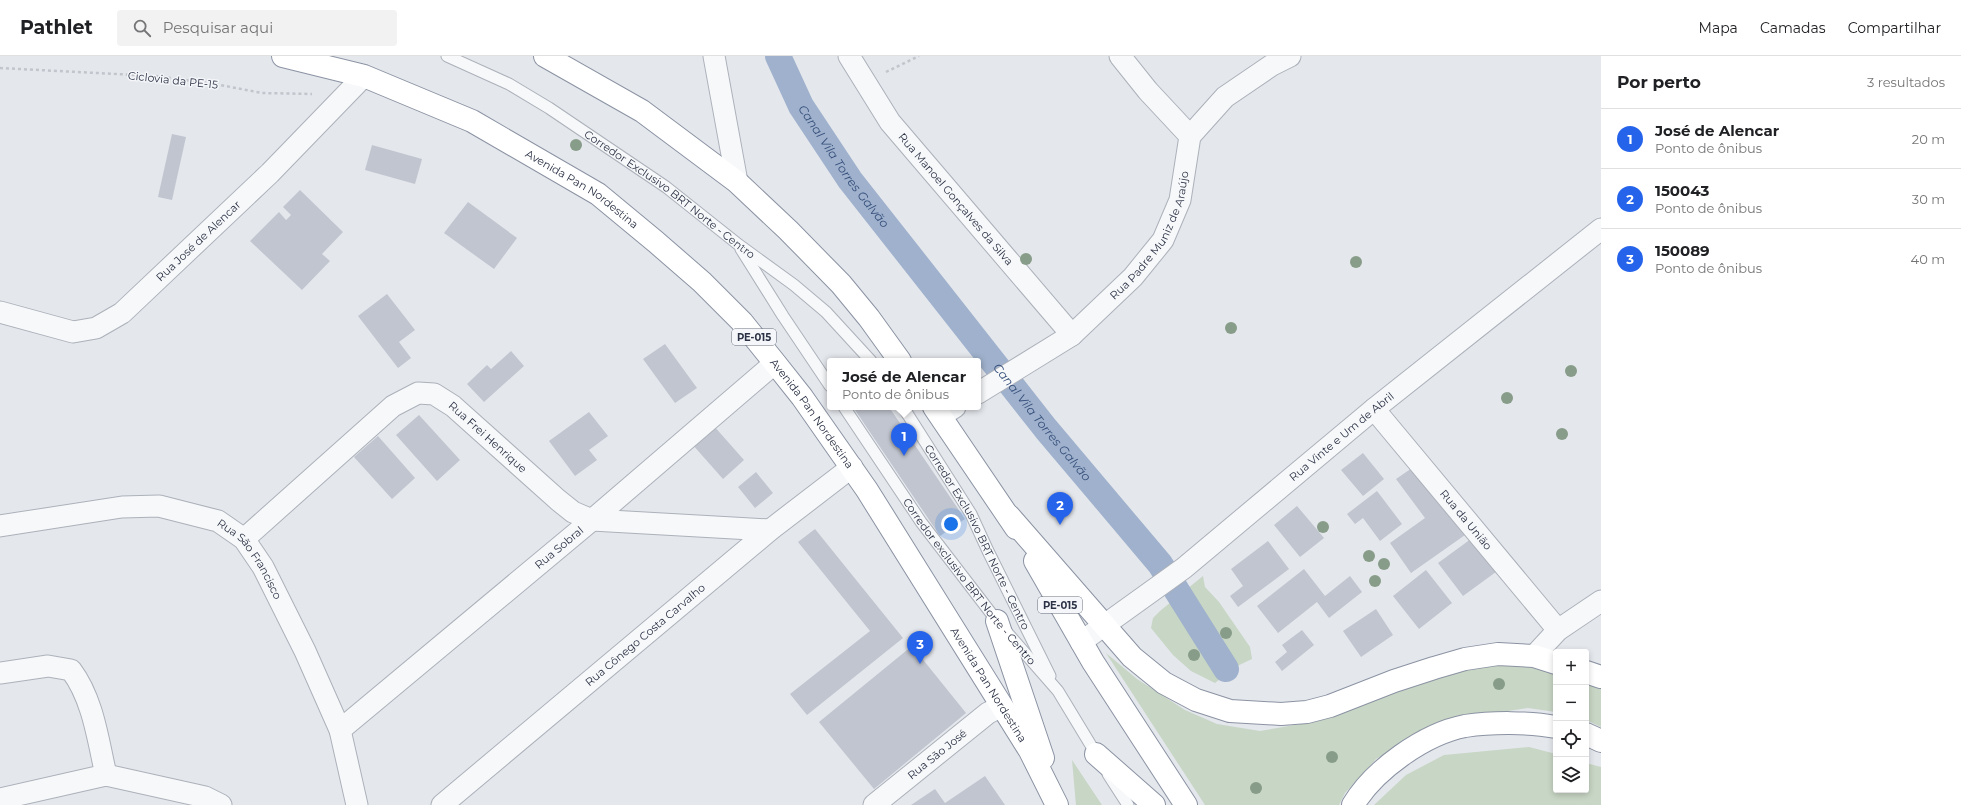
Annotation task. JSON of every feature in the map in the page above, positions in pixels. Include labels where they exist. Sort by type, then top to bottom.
[{"type":"highway","name":"Avenida Pan Nordestina","points":[[283,56],[364,76],[472,121],[598,194],[702,282],[742,322],[802,397],[852,467],[1030,751],[1056,803]]},
{"type":"highway","points":[[545,56],[642,111],[737,182],[788,230],[841,284],[869,318],[898,358]]},
{"type":"highway","name":"PE-015","points":[[943,410],[1009,516],[1081,642],[1186,805]]},
{"type":"highway","points":[[1009,516],[1103,626],[1132,657],[1164,684],[1196,700],[1230,711],[1281,714],[1307,712],[1330,706],[1394,681],[1465,659],[1498,654],[1534,656],[1553,662]]},
{"type":"highway","points":[[997,621],[1040,745],[1056,803]]},
{"type":"highway","points":[[1589,673],[1601,677]]},
{"type":"highway","points":[[1353,805],[1359,795],[1387,766],[1430,738],[1465,726],[1531,722],[1553,726]]},
{"type":"highway","points":[[1589,735],[1601,740]]},
{"type":"highway","points":[[1096,754],[1154,805]]},
{"type":"street","points":[[714,56],[737,182]]},
{"type":"street","name":"Rua Manoel Gonçalves da Silva","points":[[849,56],[890,122],[1072,335]]},
{"type":"street","points":[[1127,58],[1148,91],[1190,136],[1225,97],[1290,56]]},
{"type":"street","name":"Rua José de Alencar","points":[[0,312],[73,332],[96,328],[122,313],[270,173],[364,76]]},
{"type":"street","name":"Rua Padre Muniz de Araújo","points":[[984,389],[1072,335],[1133,277],[1163,240],[1180,200],[1190,136]]},
{"type":"street","name":"Rua Vinte e Um de Abril","points":[[1081,642],[1161,586],[1374,409],[1597,240]]},
{"type":"street","name":"Rua Sobral","points":[[340,730],[592,520],[775,363]]},
{"type":"street","name":"Rua Frei Henrique","points":[[244,539],[393,406],[418,393],[434,394],[453,406],[558,500],[573,512],[592,520],[770,530]]},
{"type":"street","name":"Rua da União","points":[[1374,409],[1558,630]]},
{"type":"street","name":"Rua Cônego Costa Carvalho","points":[[442,805],[770,530],[852,467]]},
{"type":"street","name":"Rua São Francisco","points":[[0,526],[122,507],[159,506],[218,521],[244,539],[263,567],[305,651],[340,730],[357,805]]},
{"type":"street","points":[[1534,656],[1558,630],[1601,601]]},
{"type":"street","points":[[0,673],[48,666],[71,670],[81,683],[90,710],[106,775]]},
{"type":"street","name":"Rua São José","points":[[874,805],[988,713],[1002,706]]},
{"type":"street","points":[[0,799],[106,775],[205,797],[221,805]]},
{"type":"lane","name":"Corredor Exclusivo BRT Norte - Centro","points":[[448,56],[509,84],[549,108],[666,187],[739,245],[794,285],[826,312],[868,358]]},
{"type":"lane","name":"Corredor exclusivo BRT Norte - Centro","points":[[739,245],[779,310],[827,382]]},
{"type":"lane","name":"Corredor exclusivo BRT Norte - Centro","points":[[846,410],[921,522],[997,621],[1058,691],[1096,754]]},
{"type":"lane","name":"Corredor Exclusivo BRT Norte - Centro","points":[[905,410],[971,514],[988,552],[1058,691]]},
{"type":"lane","points":[[1096,754],[1128,805]]},
{"type":"path","points":[[865,82],[919,56]]},
{"type":"path","name":"Ciclovia da PE-15","points":[[0,68],[154,76],[214,84],[262,93],[346,95]]},
{"type":"green space","points":[[1203,576],[1205,587],[1219,602],[1250,647],[1252,659],[1235,667],[1215,683],[1191,671],[1173,655],[1151,628],[1153,618],[1160,611]]},
{"type":"green space","points":[[1106,653],[1137,679],[1185,710],[1217,724],[1260,731],[1318,721],[1403,689],[1496,658],[1553,668],[1553,712],[1528,708],[1437,722],[1376,759],[1345,793],[1339,805],[1205,805]]},
{"type":"green space","points":[[1589,681],[1601,686],[1601,727],[1589,721]]},
{"type":"green space","points":[[1529,747],[1553,753],[1553,793],[1589,793],[1589,764],[1601,767],[1601,805],[1374,805],[1406,775],[1444,755]]},
{"type":"green space","points":[[1072,760],[1102,805],[1076,805]]},
{"type":"building","points":[[172,134],[186,137],[172,200],[158,197]]},
{"type":"building","points":[[372,145],[422,159],[415,184],[365,170]]},
{"type":"building","points":[[300,190],[343,232],[322,254],[330,261],[302,290],[250,241],[279,212],[286,220],[291,215],[283,207]]},
{"type":"building","points":[[468,202],[517,238],[494,269],[444,233]]},
{"type":"building","points":[[387,294],[415,330],[399,342],[411,358],[398,368],[358,316]]},
{"type":"building","points":[[665,344],[697,388],[675,403],[643,359]]},
{"type":"building","points":[[511,351],[524,366],[484,402],[467,384],[487,365],[491,369]]},
{"type":"building","points":[[855,410],[891,410],[965,519],[940,536]]},
{"type":"building","points":[[589,412],[608,436],[589,450],[597,460],[575,476],[549,441]]},
{"type":"building","points":[[419,415],[460,460],[437,481],[396,435]]},
{"type":"building","points":[[713,425],[744,460],[723,479],[692,444]]},
{"type":"building","points":[[378,436],[415,478],[392,499],[354,457]]},
{"type":"building","points":[[1363,453],[1384,479],[1363,496],[1341,470]]},
{"type":"building","points":[[1415,466],[1465,535],[1411,573],[1390,543],[1425,518],[1396,479]]},
{"type":"building","points":[[756,472],[773,493],[755,508],[738,487]]},
{"type":"building","points":[[1377,491],[1402,524],[1380,541],[1363,518],[1355,524],[1347,514]]},
{"type":"building","points":[[1297,506],[1324,538],[1300,557],[1274,525]]},
{"type":"building","points":[[815,529],[903,638],[807,715],[790,694],[870,631],[798,542]]},
{"type":"building","points":[[1475,536],[1500,569],[1463,596],[1438,563]]},
{"type":"building","points":[[1268,541],[1289,569],[1238,607],[1230,596],[1243,586],[1231,569]]},
{"type":"building","points":[[1304,569],[1325,596],[1350,576],[1362,592],[1329,618],[1317,602],[1278,633],[1257,606]]},
{"type":"building","points":[[1426,570],[1452,603],[1419,629],[1393,596]]},
{"type":"building","points":[[1376,609],[1393,635],[1361,657],[1343,631]]},
{"type":"building","points":[[1302,630],[1314,645],[1282,671],[1275,662],[1287,652],[1282,645]]},
{"type":"building","points":[[912,646],[966,713],[874,789],[819,722]]},
{"type":"building","points":[[985,776],[1005,805],[911,805],[935,789],[945,803]]},
{"type":"waterway","name":"Canal Vila Torres Galvão","points":[[778,56],[801,106],[850,180],[1046,429],[1160,564],[1226,669]]},
{"type":"place","name":"José de Alencar","points":[[904,456]]},
{"type":"place","name":"150043","points":[[1060,525]]},
{"type":"place","name":"150089","points":[[920,664]]}]
